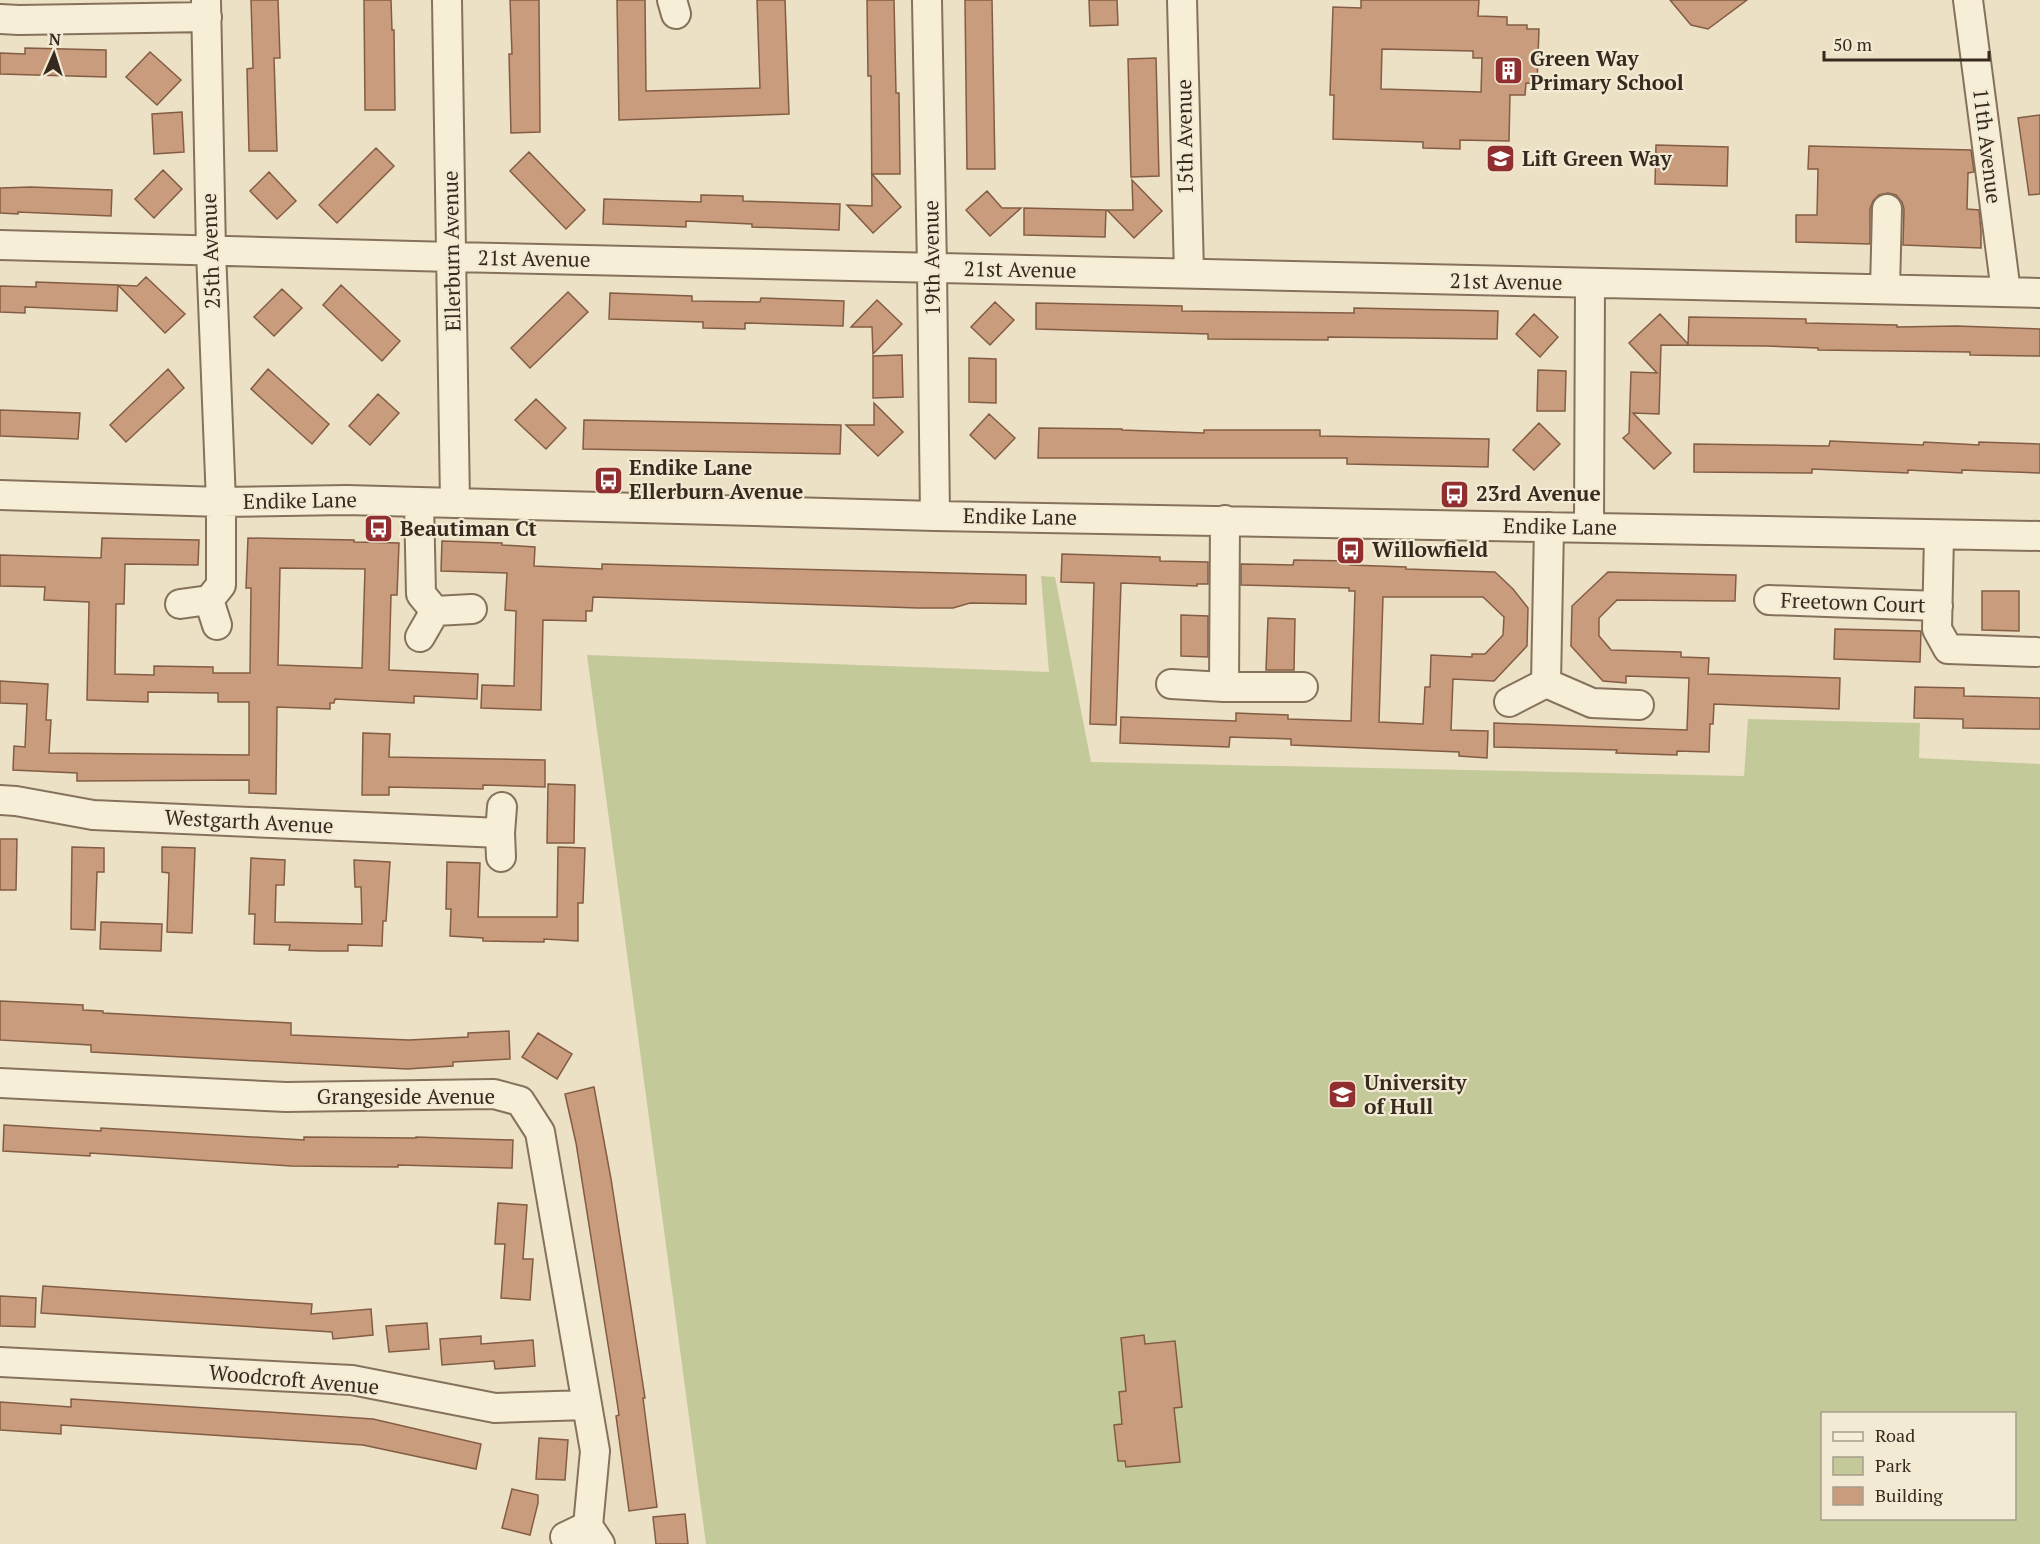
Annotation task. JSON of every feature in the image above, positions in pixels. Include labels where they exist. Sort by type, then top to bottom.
[{"type":"street","name":"Ellerburn Avenue","points":[[447,0],[455,502]]},
{"type":"street","name":"19th Avenue","points":[[927,0],[935,516]]},
{"type":"street","name":"15th Avenue","points":[[1182,0],[1189,273]]},
{"type":"street","name":"11th Avenue","points":[[1968,0],[2006,292]]},
{"type":"street","points":[[0,19],[20,20],[206,8]]},
{"type":"street","name":"25th Avenue","points":[[180,604],[213,612],[221,585],[221,502],[211,251],[206,8]]},
{"type":"street","points":[[1885,289],[1887,209]]},
{"type":"street","name":"21st Avenue","points":[[0,245],[2040,293]]},
{"type":"street","points":[[1589,528],[1590,284]]},
{"type":"street","name":"Endike Lane","points":[[0,495],[221,502],[347,500],[455,502],[935,516],[2040,536]]},
{"type":"street","points":[[419,502],[421,594],[435,611]]},
{"type":"street","points":[[1224,687],[1225,520]]},
{"type":"street","points":[[1546,682],[1549,527]]},
{"type":"street","name":"Freetown Court","points":[[1939,534],[1937,629],[1948,649],[2036,652]]},
{"type":"street","name":"Freetown Court","points":[[1769,600],[1938,606]]},
{"type":"street","points":[[435,611],[472,609]]},
{"type":"street","points":[[420,637],[435,611]]},
{"type":"street","points":[[1509,702],[1546,682]]},
{"type":"street","points":[[1546,682],[1592,703],[1639,705]]},
{"type":"street","points":[[1171,684],[1303,687]]},
{"type":"street","name":"Westgarth Avenue","points":[[0,800],[93,815],[501,832]]},
{"type":"street","name":"Grangeside Avenue","points":[[0,1083],[286,1097],[495,1094],[520,1101],[540,1132],[595,1451],[584,1536]]},
{"type":"street","name":"Woodcroft Avenue","points":[[0,1362],[352,1380],[495,1408],[587,1405]]},
{"type":"green space","name":"University of Hull","points":[[1041,576],[1055,577],[1091,762],[1744,776],[1748,719],[1920,723],[1919,758],[2040,764],[2040,1544],[706,1544],[587,655],[1049,672]]},
{"type":"building","points":[[251,0],[278,0],[280,58],[274,58],[277,151],[249,151],[247,69],[253,68]]},
{"type":"building","points":[[364,0],[391,0],[392,30],[394,30],[395,110],[365,110]]},
{"type":"building","points":[[510,0],[539,0],[540,132],[511,133]]},
{"type":"building","points":[[617,0],[645,0],[646,91],[760,88],[757,0],[785,0],[789,114],[619,120]]},
{"type":"building","points":[[867,0],[894,0],[896,93],[899,93],[900,174],[872,174],[901,207],[873,233],[847,205],[872,206],[871,76],[868,76]]},
{"type":"building","points":[[965,0],[992,0],[995,169],[967,169]]},
{"type":"building","points":[[1089,0],[1117,0],[1118,25],[1090,26]]},
{"type":"building","name":"Green Way Primary School","points":[[1361,0],[1479,0],[1478,16],[1507,17],[1507,25],[1527,25],[1527,29],[1539,29],[1537,84],[1526,83],[1525,95],[1510,95],[1509,141],[1460,140],[1460,149],[1423,148],[1423,142],[1333,139],[1334,95],[1330,95],[1333,7],[1361,8]],"holes":[[[1382,49],[1473,51],[1473,58],[1482,58],[1481,92],[1381,89]]]},
{"type":"building","points":[[1670,0],[1747,0],[1708,29],[1691,25]]},
{"type":"building","points":[[25,48],[106,50],[106,77],[0,74],[0,53],[25,54]]},
{"type":"building","points":[[150,52],[181,80],[157,105],[126,77]]},
{"type":"building","points":[[1156,58],[1159,176],[1131,177],[1128,59]]},
{"type":"building","points":[[182,112],[184,152],[154,154],[152,114]]},
{"type":"building","points":[[2040,115],[2040,194],[2029,195],[2018,118]]},
{"type":"building","points":[[1656,145],[1728,147],[1727,186],[1655,184]]},
{"type":"building","points":[[1809,146],[1971,150],[1974,172],[1968,173],[1967,209],[1979,210],[1981,248],[1903,245],[1904,209],[1902,202],[1896,195],[1888,193],[1879,195],[1873,201],[1870,209],[1870,244],[1796,242],[1796,215],[1817,215],[1818,169],[1808,169]]},
{"type":"building","points":[[376,148],[394,166],[337,223],[319,205]]},
{"type":"building","points":[[529,152],[585,210],[566,229],[510,171]]},
{"type":"building","points":[[163,170],[182,189],[154,218],[135,199]]},
{"type":"building","points":[[269,172],[296,201],[277,219],[250,191]]},
{"type":"building","points":[[1132,180],[1162,211],[1134,238],[1107,210],[1133,210]]},
{"type":"building","points":[[0,188],[112,190],[111,216],[0,213]]},
{"type":"building","points":[[987,191],[1002,208],[1021,208],[990,236],[966,210]]},
{"type":"building","points":[[701,195],[743,196],[743,201],[840,204],[839,230],[752,227],[752,224],[686,221],[686,227],[603,224],[604,199],[701,202]]},
{"type":"building","points":[[1024,208],[1106,210],[1105,237],[1024,235]]},
{"type":"building","points":[[146,277],[185,314],[165,333],[118,285],[137,286]]},
{"type":"building","points":[[36,282],[118,285],[117,311],[25,307],[25,313],[0,312],[0,286],[36,287]]},
{"type":"building","points":[[341,285],[400,341],[382,361],[323,305]]},
{"type":"building","points":[[282,289],[302,308],[274,336],[254,317]]},
{"type":"building","points":[[568,292],[588,312],[530,368],[511,348]]},
{"type":"building","points":[[610,293],[692,296],[692,301],[760,302],[761,298],[844,301],[843,326],[745,323],[745,329],[703,328],[703,322],[609,319]]},
{"type":"building","points":[[877,300],[902,324],[873,354],[872,327],[851,327]]},
{"type":"building","points":[[995,302],[1014,320],[990,345],[971,327]]},
{"type":"building","points":[[1036,303],[1182,306],[1182,311],[1354,313],[1354,308],[1498,311],[1497,339],[1328,337],[1328,340],[1208,339],[1208,334],[1036,329]]},
{"type":"building","points":[[1534,314],[1558,337],[1540,357],[1516,334]]},
{"type":"building","points":[[1660,314],[1688,344],[1689,317],[1806,319],[1806,323],[1897,325],[1897,327],[1957,326],[2040,329],[2040,356],[1970,355],[1970,352],[1818,350],[1818,348],[1766,346],[1661,345],[1659,414],[1633,413],[1671,453],[1654,469],[1623,438],[1629,433],[1631,372],[1657,373],[1629,343]]},
{"type":"building","points":[[902,355],[903,397],[873,398],[873,356]]},
{"type":"building","points":[[969,358],[996,359],[996,403],[969,402]]},
{"type":"building","points":[[168,369],[184,388],[126,442],[110,425]]},
{"type":"building","points":[[268,369],[329,424],[312,444],[251,389]]},
{"type":"building","points":[[1538,370],[1566,371],[1565,411],[1537,411]]},
{"type":"building","points":[[378,394],[399,413],[370,445],[349,426]]},
{"type":"building","points":[[536,399],[566,428],[546,449],[515,420]]},
{"type":"building","points":[[874,403],[903,432],[878,456],[846,425],[874,425]]},
{"type":"building","points":[[0,410],[80,413],[78,439],[0,436]]},
{"type":"building","points":[[989,414],[1015,438],[995,459],[970,435]]},
{"type":"building","points":[[584,420],[841,425],[840,454],[583,449]]},
{"type":"building","points":[[1539,423],[1560,444],[1534,470],[1513,450]]},
{"type":"building","points":[[1039,428],[1204,433],[1204,430],[1320,430],[1320,436],[1489,439],[1488,467],[1347,464],[1347,458],[1038,458]]},
{"type":"building","points":[[1830,441],[1923,445],[1924,442],[1979,445],[1979,442],[2040,444],[2040,473],[1908,470],[1908,473],[1812,469],[1812,473],[1694,472],[1694,444],[1829,446]]},
{"type":"building","points":[[102,538],[199,540],[198,565],[125,564],[124,604],[116,604],[115,674],[154,675],[154,666],[213,667],[213,673],[250,673],[251,588],[246,588],[248,538],[399,543],[397,595],[391,595],[389,670],[478,674],[477,699],[414,696],[414,703],[335,699],[334,703],[330,703],[330,709],[277,707],[276,794],[249,793],[249,780],[77,781],[77,773],[13,770],[14,746],[25,747],[27,704],[0,703],[0,681],[48,684],[46,720],[51,720],[49,753],[249,755],[249,702],[218,702],[218,693],[148,692],[148,702],[87,700],[89,602],[44,600],[45,587],[0,586],[0,555],[101,558]],"holes":[[[280,568],[365,569],[362,668],[278,665]]]},
{"type":"building","points":[[442,541],[502,543],[502,545],[535,547],[534,566],[602,569],[602,564],[1026,575],[1026,604],[970,603],[953,608],[918,608],[593,597],[592,611],[586,611],[586,621],[543,620],[541,710],[481,708],[482,685],[514,686],[516,611],[505,610],[507,573],[441,571]]},
{"type":"building","points":[[1062,554],[1160,557],[1160,561],[1208,562],[1208,584],[1197,584],[1197,586],[1121,583],[1116,725],[1090,724],[1094,583],[1061,582]]},
{"type":"building","points":[[1294,560],[1350,561],[1350,565],[1495,572],[1513,589],[1528,608],[1527,646],[1494,681],[1453,679],[1451,730],[1488,731],[1487,758],[1459,756],[1459,752],[1291,745],[1291,739],[1230,737],[1229,747],[1120,743],[1121,717],[1236,721],[1236,713],[1288,715],[1288,719],[1351,721],[1355,591],[1349,591],[1349,588],[1241,585],[1241,564],[1293,565]],"holes":[[[1383,597],[1483,597],[1504,617],[1503,635],[1485,654],[1472,654],[1472,657],[1431,655],[1430,687],[1425,687],[1423,724],[1379,722]]]},
{"type":"building","points":[[1608,572],[1736,575],[1735,601],[1617,600],[1599,618],[1599,636],[1611,650],[1681,652],[1681,657],[1709,658],[1708,674],[1840,678],[1839,709],[1714,704],[1713,724],[1710,724],[1709,752],[1677,751],[1677,755],[1616,753],[1617,750],[1494,747],[1494,723],[1687,730],[1689,678],[1626,676],[1626,683],[1603,681],[1571,646],[1572,606]]},
{"type":"building","points":[[1982,591],[2019,591],[2019,631],[1982,630]]},
{"type":"building","points":[[1181,615],[1208,616],[1208,657],[1181,656]]},
{"type":"building","points":[[1268,618],[1295,619],[1294,670],[1266,670]]},
{"type":"building","points":[[1835,629],[1921,631],[1920,662],[1834,659]]},
{"type":"building","points":[[1915,687],[1964,688],[1964,696],[2040,698],[2040,729],[1963,728],[1963,719],[1914,718]]},
{"type":"building","points":[[363,733],[390,734],[389,757],[545,760],[545,787],[483,785],[483,789],[389,787],[389,795],[362,795]]},
{"type":"building","points":[[548,784],[575,785],[574,843],[547,843]]},
{"type":"building","points":[[0,839],[17,839],[16,890],[0,890]]},
{"type":"building","points":[[72,847],[104,848],[104,872],[97,872],[95,930],[71,929]]},
{"type":"building","points":[[162,847],[195,848],[192,933],[167,932],[169,873],[162,872]]},
{"type":"building","points":[[558,847],[585,848],[583,903],[578,903],[578,941],[544,939],[544,942],[483,941],[483,938],[450,936],[451,909],[446,909],[447,862],[480,863],[478,917],[557,917]]},
{"type":"building","points":[[251,858],[285,860],[284,885],[276,885],[275,922],[362,924],[361,887],[355,887],[354,860],[390,862],[382,946],[348,945],[348,951],[319,951],[289,950],[290,945],[254,944],[255,914],[249,914]]},
{"type":"building","points":[[101,922],[162,924],[161,951],[100,949]]},
{"type":"building","points":[[0,1001],[83,1005],[83,1010],[103,1011],[103,1013],[291,1023],[291,1035],[409,1040],[468,1037],[468,1033],[509,1031],[510,1059],[453,1062],[453,1066],[407,1069],[91,1052],[91,1045],[0,1040]]},
{"type":"building","points":[[538,1033],[572,1054],[557,1079],[522,1057]]},
{"type":"building","points":[[594,1087],[611,1179],[645,1398],[643,1398],[657,1507],[629,1511],[616,1416],[619,1415],[614,1382],[576,1143],[565,1094]]},
{"type":"building","points":[[4,1125],[101,1131],[101,1128],[304,1140],[304,1137],[416,1137],[513,1140],[512,1168],[398,1165],[398,1167],[291,1166],[90,1153],[90,1156],[3,1151]]},
{"type":"building","points":[[498,1203],[527,1205],[523,1259],[533,1259],[530,1300],[501,1298],[505,1244],[495,1244]]},
{"type":"building","points":[[43,1286],[312,1304],[311,1314],[371,1309],[373,1335],[333,1339],[332,1332],[41,1313]]},
{"type":"building","points":[[0,1296],[36,1298],[35,1327],[0,1326]]},
{"type":"building","points":[[427,1323],[429,1349],[389,1352],[386,1326]]},
{"type":"building","points":[[1144,1335],[1145,1344],[1175,1341],[1182,1407],[1174,1408],[1180,1462],[1126,1467],[1125,1461],[1118,1461],[1114,1425],[1122,1424],[1119,1392],[1126,1391],[1121,1338]]},
{"type":"building","points":[[481,1336],[481,1344],[533,1340],[535,1366],[495,1369],[494,1361],[442,1365],[440,1339]]},
{"type":"building","points":[[71,1399],[373,1419],[481,1444],[476,1469],[363,1445],[61,1425],[61,1434],[0,1430],[0,1402],[71,1407]]},
{"type":"building","points":[[539,1438],[568,1440],[565,1480],[536,1479]]},
{"type":"building","points":[[512,1489],[538,1495],[530,1535],[502,1528]]},
{"type":"building","points":[[685,1514],[688,1544],[656,1544],[653,1517]]},
{"type":"place","name":"Green Way Primary School","points":[[1509,71]]},
{"type":"place","name":"Lift Green Way","points":[[1501,159]]},
{"type":"place","name":"Endike Lane Ellerburn Avenue","points":[[608,480]]},
{"type":"place","name":"23rd Avenue","points":[[1455,494]]},
{"type":"place","name":"Beautiman Ct","points":[[379,529]]},
{"type":"place","name":"Willowfield","points":[[1351,550]]},
{"type":"place","name":"University of Hull","points":[[1343,1095]]}]
